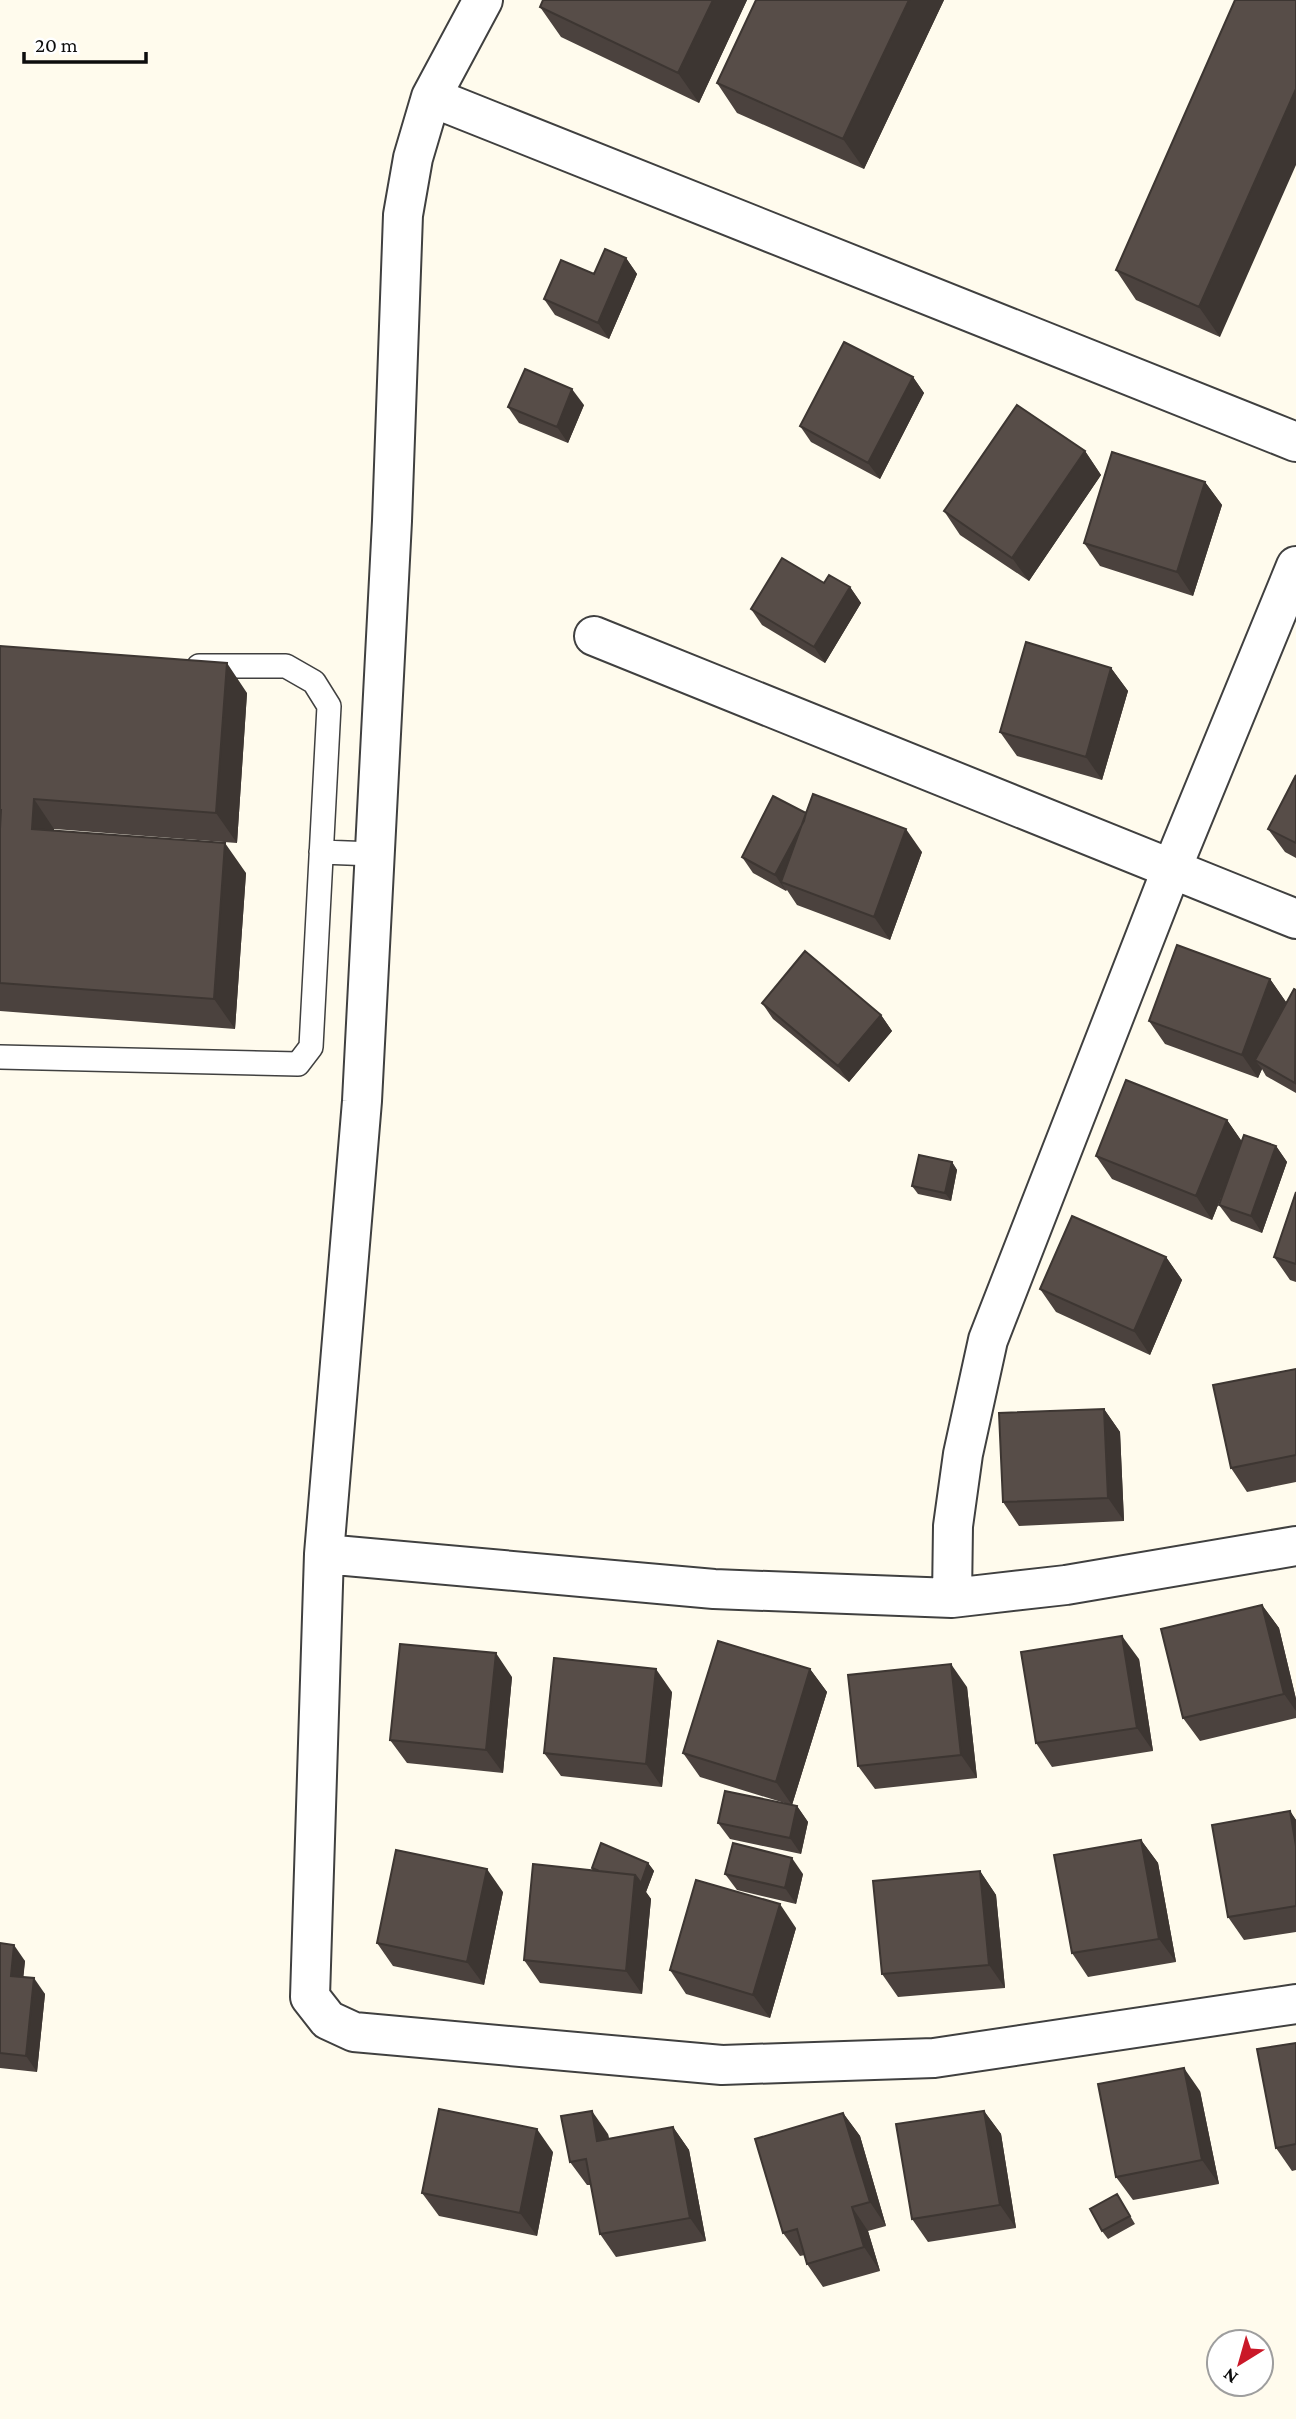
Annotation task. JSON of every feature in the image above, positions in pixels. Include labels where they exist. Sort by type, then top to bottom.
[{"type":"street","points":[[483,0],[431,97],[413,158],[403,215],[392,521],[362,1101],[324,1554],[310,1997],[328,2020],[354,2032],[722,2065],[934,2058],[1296,2004]]},
{"type":"street","points":[[431,97],[1296,442]]},
{"type":"street","points":[[952,1598],[953,1527],[961,1466],[988,1340],[1171,868],[1296,566]]},
{"type":"street","points":[[594,636],[1296,919]]},
{"type":"street","points":[[324,1554],[714,1589],[952,1598],[1066,1585],[1296,1546]]},
{"type":"lane","points":[[0,1057],[298,1064],[311,1047],[329,706],[314,682],[286,666],[177,666]]},
{"type":"lane","points":[[321,852],[374,854]]},
{"type":"building","points":[[543,0],[713,0],[678,73],[540,7]]},
{"type":"building","points":[[756,0],[909,0],[843,139],[717,83]]},
{"type":"building","points":[[1235,0],[1296,0],[1296,89],[1199,307],[1116,270]]},
{"type":"building","points":[[605,249],[626,258],[598,323],[544,299],[561,260],[594,274]]},
{"type":"building","points":[[844,342],[913,377],[868,463],[800,426]]},
{"type":"building","points":[[525,369],[572,389],[557,427],[508,407]]},
{"type":"building","points":[[1017,405],[1085,451],[1012,558],[944,511]]},
{"type":"building","points":[[1112,452],[1205,482],[1177,572],[1084,543]]},
{"type":"building","points":[[782,558],[824,583],[829,575],[850,587],[814,647],[751,609]]},
{"type":"building","points":[[1026,642],[1111,668],[1086,757],[1000,732]]},
{"type":"building","points":[[0,646],[227,663],[216,813],[34,799],[32,829],[225,843],[214,999],[0,983]]},
{"type":"building","points":[[1296,775],[1296,843],[1268,829]]},
{"type":"building","points":[[813,794],[906,829],[874,917],[781,882]]},
{"type":"building","points":[[773,796],[806,813],[775,875],[742,857]]},
{"type":"building","points":[[1177,945],[1270,979],[1242,1055],[1149,1021]]},
{"type":"building","points":[[805,951],[881,1015],[838,1066],[762,1003]]},
{"type":"building","points":[[1294,989],[1296,990],[1295,1083],[1255,1060]]},
{"type":"building","points":[[1126,1080],[1227,1120],[1196,1196],[1096,1156]]},
{"type":"building","points":[[1244,1135],[1276,1146],[1251,1216],[1219,1205]]},
{"type":"building","points":[[919,1155],[952,1162],[945,1193],[912,1186]]},
{"type":"building","points":[[1296,1192],[1296,1264],[1274,1257]]},
{"type":"building","points":[[1072,1216],[1166,1257],[1134,1331],[1040,1289]]},
{"type":"building","points":[[1296,1369],[1296,1455],[1231,1468],[1213,1385]]},
{"type":"building","points":[[1104,1409],[1108,1498],[1003,1502],[999,1413]]},
{"type":"building","points":[[1262,1605],[1284,1694],[1183,1718],[1161,1629]]},
{"type":"building","points":[[1122,1636],[1137,1728],[1036,1743],[1021,1652]]},
{"type":"building","points":[[718,1641],[810,1669],[776,1782],[683,1753]]},
{"type":"building","points":[[400,1644],[496,1653],[486,1750],[390,1740]]},
{"type":"building","points":[[554,1658],[656,1669],[646,1764],[544,1753]]},
{"type":"building","points":[[951,1664],[961,1755],[858,1766],[848,1675]]},
{"type":"building","points":[[725,1791],[797,1806],[790,1838],[718,1823]]},
{"type":"building","points":[[1290,1811],[1296,1846],[1296,1906],[1228,1917],[1212,1825]]},
{"type":"building","points":[[1141,1840],[1159,1939],[1072,1953],[1054,1855]]},
{"type":"building","points":[[601,1843],[648,1863],[641,1883],[635,1875],[592,1868]]},
{"type":"building","points":[[733,1843],[792,1858],[785,1888],[725,1874]]},
{"type":"building","points":[[396,1850],[487,1869],[467,1962],[377,1943]]},
{"type":"building","points":[[533,1864],[635,1875],[626,1971],[524,1960]]},
{"type":"building","points":[[980,1871],[989,1965],[882,1974],[873,1881]]},
{"type":"building","points":[[696,1880],[780,1904],[753,1995],[670,1970]]},
{"type":"building","points":[[0,1943],[14,1945],[11,1976],[34,1978],[26,2056],[0,2053]]},
{"type":"building","points":[[1296,2043],[1296,2144],[1276,2148],[1257,2049]]},
{"type":"building","points":[[1184,2068],[1202,2160],[1116,2177],[1098,2084]]},
{"type":"building","points":[[439,2109],[537,2129],[520,2213],[422,2193]]},
{"type":"building","points":[[592,2111],[597,2141],[673,2127],[690,2218],[600,2234],[586,2159],[570,2162],[561,2116]]},
{"type":"building","points":[[984,2111],[1000,2205],[912,2219],[896,2124]]},
{"type":"building","points":[[843,2113],[870,2202],[852,2207],[864,2247],[807,2264],[797,2229],[783,2233],[755,2139]]},
{"type":"building","points":[[1117,2194],[1130,2216],[1102,2231],[1090,2209]]}]
